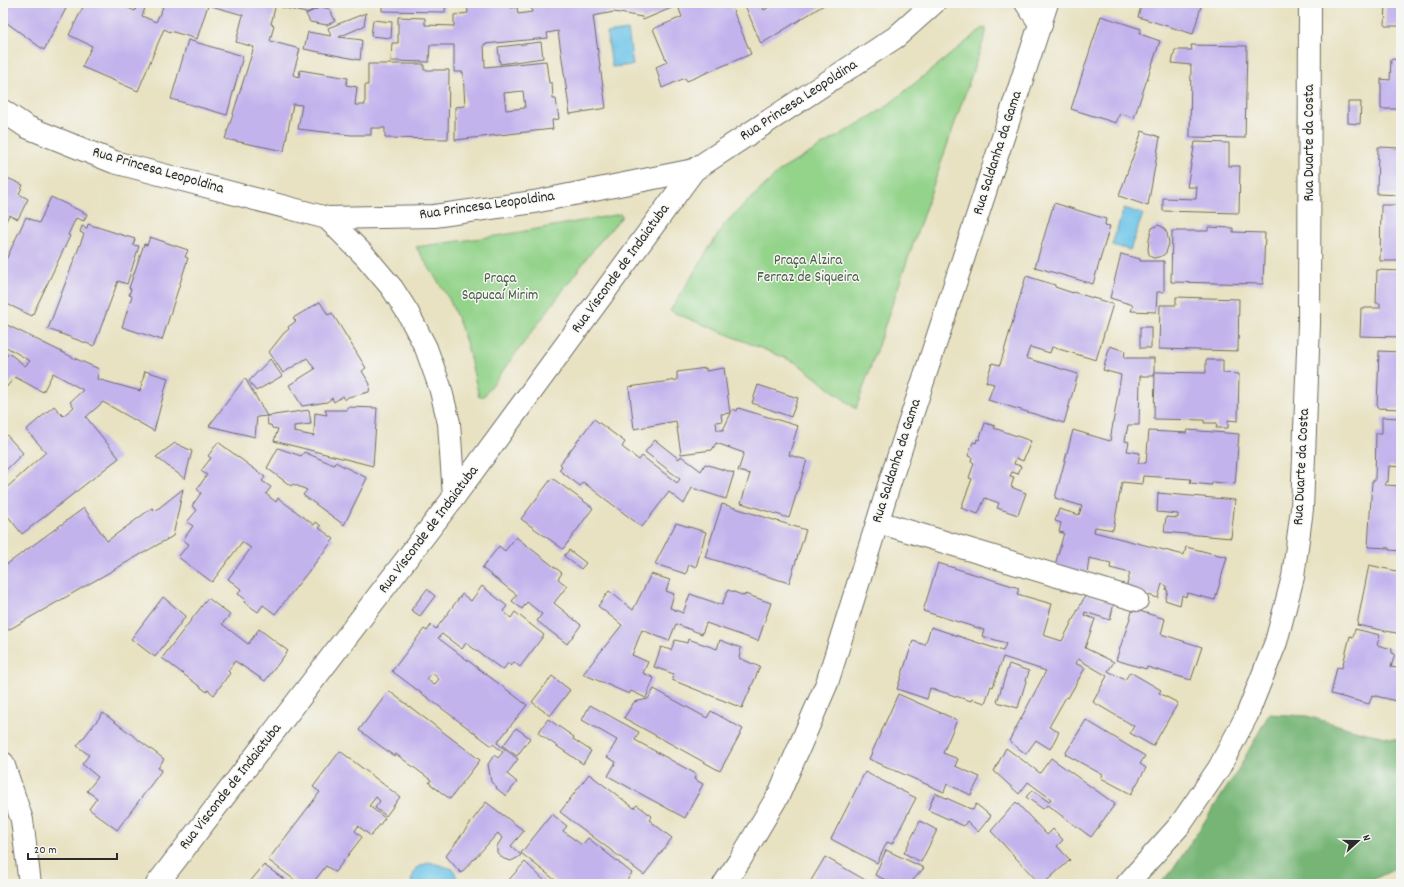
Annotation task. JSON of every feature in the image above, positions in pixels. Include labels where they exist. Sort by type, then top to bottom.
[{"type":"street","name":"Rua Princesa Leopoldina","points":[[3,111],[27,126],[114,162],[327,218],[434,216],[534,202],[694,170],[896,37],[934,3]]},
{"type":"street","points":[[1026,3],[1041,25]]},
{"type":"street","name":"Rua Saldanha da Gama","points":[[724,884],[779,794],[827,683],[1047,3]]},
{"type":"street","name":"Rua Duarte da Costa","points":[[1127,884],[1180,825],[1219,768],[1247,715],[1276,642],[1292,577],[1302,509],[1309,324],[1310,3]]},
{"type":"street","name":"Rua Visconde de Indaiatuba","points":[[157,884],[454,497],[694,170]]},
{"type":"street","points":[[327,218],[365,256],[392,288],[408,313],[426,348],[440,387],[449,422],[454,497]]},
{"type":"street","points":[[878,522],[1137,600]]},
{"type":"street","points":[[3,763],[22,820],[30,884]]},
{"type":"green space","name":"Praça Alzira Ferraz de Siqueira","points":[[986,28],[986,33],[856,409],[797,363],[670,311],[725,223],[781,170],[883,109],[982,29]]},
{"type":"green space","name":"Praça Sapucaí Mirim","points":[[621,214],[621,218],[596,246],[484,396],[479,397],[467,345],[459,322],[449,299],[416,247],[503,235]]},
{"type":"green space","points":[[1269,714],[1307,716],[1362,732],[1401,740],[1401,866],[1364,884],[1160,884],[1176,865],[1235,775]]},
{"type":"water","points":[[628,30],[633,65],[612,67],[607,33]]},
{"type":"water","points":[[1124,208],[1143,214],[1130,250],[1112,245]]},
{"type":"water","points":[[429,862],[453,869],[460,884],[413,884],[411,881],[416,868]]},
{"type":"building","points":[[3,3],[69,3],[44,50],[3,20]]},
{"type":"building","points":[[85,3],[116,3],[135,11],[138,3],[147,3],[142,16],[156,22],[163,7],[153,3],[276,4],[271,24],[274,25],[270,41],[300,49],[293,75],[299,77],[300,70],[348,78],[346,85],[357,87],[355,105],[365,105],[365,85],[368,85],[368,64],[424,64],[424,70],[449,70],[448,139],[385,138],[385,128],[371,128],[371,135],[351,135],[298,129],[302,105],[293,104],[284,151],[225,139],[254,47],[236,42],[243,15],[208,5],[197,39],[164,29],[138,91],[82,67],[92,46],[69,35]]},
{"type":"building","points":[[281,3],[329,3],[306,13],[281,7]]},
{"type":"building","points":[[382,3],[446,3],[445,12],[382,11]]},
{"type":"building","points":[[467,3],[510,3],[511,8],[517,7],[518,14],[532,12],[531,3],[683,3],[643,20],[642,17],[614,12],[593,16],[606,108],[570,114],[558,31],[547,33],[548,38],[484,44],[485,67],[546,61],[549,83],[552,83],[553,99],[556,99],[559,119],[552,120],[553,129],[455,140],[455,107],[465,106],[463,72],[454,72],[454,45],[430,45],[429,62],[391,61],[392,43],[398,43],[398,17],[425,18],[425,25],[454,26],[454,15],[468,13]],"holes":[[[523,91],[525,108],[506,110],[504,93]]]},
{"type":"building","points":[[693,3],[730,3],[751,54],[687,81],[685,78],[662,88],[656,67],[667,62],[653,29],[682,17],[679,9]]},
{"type":"building","points":[[744,3],[761,3],[764,10],[771,6],[769,3],[827,3],[761,44]]},
{"type":"building","points":[[1142,3],[1202,3],[1193,34],[1138,17]]},
{"type":"building","points":[[1386,3],[1401,3],[1401,26],[1385,26]]},
{"type":"building","points":[[321,7],[330,9],[335,21],[327,25],[310,22],[306,14]]},
{"type":"building","points":[[366,13],[364,26],[339,37],[362,40],[360,60],[304,49],[308,32],[331,36],[328,28]]},
{"type":"building","points":[[1101,16],[1141,29],[1140,34],[1160,41],[1134,118],[1120,113],[1116,123],[1071,109]]},
{"type":"building","points":[[373,20],[392,22],[391,38],[371,36]]},
{"type":"building","points":[[188,40],[243,56],[227,115],[171,99]]},
{"type":"building","points":[[541,42],[543,58],[500,64],[498,47]]},
{"type":"building","points":[[1191,45],[1247,46],[1245,138],[1190,137],[1191,65],[1172,63],[1175,50],[1192,50]]},
{"type":"building","points":[[1391,59],[1401,60],[1401,109],[1381,109],[1381,79],[1390,80]]},
{"type":"building","points":[[1348,102],[1361,102],[1360,124],[1348,123]]},
{"type":"building","points":[[1142,131],[1160,137],[1148,206],[1119,196]]},
{"type":"building","points":[[1195,142],[1229,143],[1229,166],[1240,166],[1239,213],[1163,211],[1163,198],[1196,199],[1197,187],[1187,187]]},
{"type":"building","points":[[1378,147],[1401,148],[1401,195],[1377,194]]},
{"type":"building","points":[[3,176],[23,185],[19,194],[28,199],[18,219],[9,215],[3,227]]},
{"type":"building","points":[[51,197],[87,214],[84,221],[76,218],[68,235],[70,236],[32,316],[3,302],[3,266],[26,217],[39,223]]},
{"type":"building","points":[[1054,203],[1106,219],[1105,225],[1110,226],[1093,284],[1035,267]]},
{"type":"building","points":[[1381,205],[1401,205],[1401,261],[1380,261]]},
{"type":"building","points":[[88,224],[135,239],[133,245],[139,246],[127,284],[118,281],[94,346],[48,329],[84,234],[80,232],[82,226],[87,228]]},
{"type":"building","points":[[1158,225],[1163,227],[1167,233],[1169,243],[1166,253],[1162,256],[1154,258],[1149,254],[1149,240],[1152,228]]},
{"type":"building","points":[[1208,227],[1233,228],[1233,232],[1265,233],[1263,284],[1171,282],[1172,231],[1208,231]]},
{"type":"building","points":[[150,237],[188,250],[185,257],[188,258],[162,340],[122,327],[132,296],[129,295],[131,289],[129,288],[144,244],[147,245]]},
{"type":"building","points":[[1121,254],[1140,259],[1140,261],[1164,261],[1164,292],[1157,292],[1156,312],[1131,311],[1133,305],[1110,298]]},
{"type":"building","points":[[1377,270],[1401,271],[1401,337],[1360,336],[1361,308],[1380,308],[1380,303],[1376,303]]},
{"type":"building","points":[[1026,276],[1055,285],[1055,287],[1073,293],[1113,304],[1096,360],[1052,347],[1050,353],[1030,347],[1026,358],[1078,374],[1064,423],[988,400],[994,384],[986,382],[992,363],[1000,365]]},
{"type":"building","points":[[1176,297],[1239,299],[1238,351],[1159,349],[1160,305],[1176,305]]},
{"type":"building","points":[[320,302],[328,315],[332,313],[366,368],[362,371],[370,384],[369,392],[348,397],[345,400],[343,396],[334,402],[332,398],[327,402],[302,406],[289,385],[315,369],[307,358],[283,373],[269,352],[289,329],[288,327],[296,321],[293,318]]},
{"type":"building","points":[[3,323],[99,369],[97,379],[140,391],[145,371],[168,378],[154,431],[103,402],[86,417],[119,458],[22,534],[3,510],[3,491],[46,452],[26,430],[54,406],[63,416],[74,407],[70,402],[83,390],[53,373],[43,392],[15,377],[3,391],[3,360],[9,353],[25,366],[30,361],[3,345]]},
{"type":"building","points":[[1140,327],[1151,327],[1151,348],[1140,348]]},
{"type":"building","points":[[1110,346],[1125,351],[1124,358],[1154,358],[1154,376],[1140,376],[1139,425],[1128,425],[1125,441],[1129,442],[1127,451],[1140,453],[1138,463],[1146,463],[1149,431],[1187,433],[1188,430],[1239,434],[1235,484],[1212,482],[1212,485],[1190,483],[1191,479],[1143,476],[1142,484],[1122,482],[1113,530],[1095,527],[1094,532],[1184,555],[1186,547],[1227,557],[1215,600],[1187,593],[1186,597],[1182,595],[1180,605],[1165,600],[1168,591],[1166,590],[1167,586],[1162,584],[1158,598],[1126,588],[1130,573],[1110,568],[1111,563],[1089,558],[1087,575],[1055,565],[1064,533],[1059,532],[1061,523],[1055,521],[1059,509],[1079,515],[1082,506],[1055,498],[1073,430],[1110,441],[1121,375],[1103,370]]},
{"type":"building","points":[[1379,351],[1401,352],[1401,409],[1377,408]]},
{"type":"building","points":[[270,359],[282,376],[256,391],[249,381]]},
{"type":"building","points":[[1206,360],[1223,360],[1223,373],[1239,374],[1238,421],[1228,420],[1228,428],[1216,428],[1217,423],[1204,423],[1204,420],[1154,419],[1155,372],[1206,373]]},
{"type":"building","points":[[706,368],[706,371],[724,368],[730,413],[721,414],[722,421],[716,422],[717,430],[723,430],[733,409],[737,411],[738,408],[798,426],[789,455],[807,460],[789,518],[741,503],[750,474],[738,471],[744,453],[716,443],[712,450],[681,454],[676,421],[634,429],[629,387],[677,380],[677,372]]},
{"type":"building","points":[[245,378],[267,416],[257,417],[255,437],[209,426]]},
{"type":"building","points":[[758,385],[798,398],[791,417],[752,403]]},
{"type":"building","points":[[347,407],[377,408],[373,466],[274,441],[278,429],[272,428],[271,425],[268,425],[267,416],[309,410],[311,424],[294,426],[294,432],[314,436],[315,413],[327,415],[325,410],[347,410]]},
{"type":"building","points":[[1382,417],[1401,418],[1401,467],[1389,466],[1388,482],[1386,482],[1385,485],[1401,486],[1401,551],[1389,550],[1389,548],[1368,547],[1372,481],[1375,481],[1376,433],[1382,433]]},
{"type":"building","points":[[594,419],[625,442],[622,447],[639,460],[642,456],[677,483],[680,479],[645,452],[655,440],[679,459],[681,456],[701,471],[705,464],[734,473],[726,499],[692,488],[684,504],[669,492],[642,527],[583,482],[580,486],[559,470],[562,466],[560,464]]},
{"type":"building","points":[[985,423],[995,426],[994,428],[1031,441],[1023,461],[1016,458],[1014,464],[1021,466],[1018,474],[1012,472],[1010,476],[1014,477],[1011,487],[1026,493],[1018,515],[997,508],[999,503],[985,498],[978,514],[961,508],[972,479],[969,478],[974,463],[971,461],[972,457],[968,456],[973,442],[976,443],[977,439],[979,440]]},
{"type":"building","points":[[3,431],[23,453],[3,473]]},
{"type":"building","points":[[218,442],[265,477],[262,481],[271,487],[266,494],[276,502],[278,498],[314,525],[316,522],[321,526],[319,528],[334,539],[275,614],[263,605],[258,612],[244,602],[245,599],[238,594],[241,589],[228,579],[251,548],[242,542],[212,582],[178,557],[189,544],[183,540],[193,526],[187,522],[197,510],[192,506],[201,493],[197,489],[207,475],[201,471],[211,458],[208,456]]},
{"type":"building","points":[[175,443],[192,451],[185,479],[156,457]]},
{"type":"building","points":[[278,448],[301,456],[304,452],[334,465],[335,462],[367,478],[344,525],[303,495],[307,490],[293,484],[291,486],[267,468]]},
{"type":"building","points":[[552,478],[593,508],[563,549],[521,519]]},
{"type":"building","points":[[183,489],[173,536],[3,633],[3,567],[84,508],[107,541],[152,508],[155,511]]},
{"type":"building","points":[[1158,493],[1235,500],[1231,538],[1164,532],[1166,517],[1178,518],[1178,514],[1157,512]]},
{"type":"building","points":[[722,504],[806,530],[789,583],[705,557]]},
{"type":"building","points":[[676,523],[706,532],[696,567],[689,564],[686,574],[655,564]]},
{"type":"building","points":[[516,537],[562,573],[558,579],[567,586],[554,603],[581,625],[567,644],[537,621],[542,614],[527,602],[522,609],[512,601],[517,595],[482,568],[499,546],[505,551]]},
{"type":"building","points":[[569,550],[586,563],[581,569],[564,556]]},
{"type":"building","points":[[938,563],[1019,588],[1017,594],[1052,604],[1043,635],[1062,641],[1086,594],[1114,603],[1110,620],[1085,612],[1084,615],[1095,619],[1085,648],[1114,662],[1108,671],[1125,680],[1130,672],[1161,690],[1159,693],[1178,703],[1153,746],[1130,733],[1134,726],[1093,702],[1107,676],[1078,659],[1075,663],[1085,668],[1049,727],[1059,732],[1050,749],[1036,740],[1026,754],[1009,741],[1046,671],[1003,657],[993,687],[991,686],[985,703],[972,699],[971,701],[930,688],[927,699],[897,689],[913,641],[925,645],[931,627],[1003,651],[1006,643],[982,636],[984,630],[923,611]]},
{"type":"building","points":[[1369,565],[1401,572],[1401,634],[1357,625]]},
{"type":"building","points":[[651,574],[670,580],[666,591],[674,594],[670,608],[683,613],[690,594],[722,605],[728,590],[771,603],[758,641],[706,623],[702,634],[676,624],[669,641],[642,630],[632,655],[648,662],[643,673],[654,678],[646,698],[631,691],[629,694],[583,674],[622,625],[598,606],[609,591],[633,610]]},
{"type":"building","points":[[482,586],[507,606],[503,611],[511,618],[515,612],[544,635],[520,667],[514,662],[511,666],[508,663],[503,670],[466,643],[462,649],[442,634],[438,638],[527,705],[497,743],[518,759],[507,774],[517,782],[506,796],[491,782],[488,764],[494,755],[498,758],[503,752],[493,744],[492,746],[392,671],[424,629],[427,631],[431,625],[436,629],[462,594],[471,601]],"holes":[[[432,673],[439,679],[434,685],[427,679]]]},
{"type":"building","points":[[427,589],[435,596],[420,616],[411,610]]},
{"type":"building","points":[[163,597],[186,616],[155,657],[131,639]]},
{"type":"building","points":[[208,598],[230,615],[222,624],[248,644],[259,629],[288,651],[265,681],[235,661],[228,671],[230,673],[214,695],[208,690],[207,692],[162,658]]},
{"type":"building","points":[[1133,609],[1165,619],[1161,634],[1202,647],[1191,680],[1147,667],[1146,669],[1116,660]]},
{"type":"building","points":[[1355,629],[1380,635],[1377,645],[1392,649],[1392,653],[1395,654],[1391,667],[1401,669],[1401,683],[1396,701],[1372,695],[1369,704],[1331,694],[1337,667],[1342,668],[1350,636],[1353,637]]},
{"type":"building","points":[[688,639],[717,649],[720,640],[741,648],[739,658],[760,667],[742,708],[672,680],[674,674],[654,667],[661,647],[671,650],[675,640],[687,643]]},
{"type":"building","points":[[1009,664],[1029,671],[1018,708],[997,702]]},
{"type":"building","points":[[552,676],[570,690],[550,716],[532,702]]},
{"type":"building","points":[[654,689],[707,718],[711,711],[743,729],[720,771],[624,718],[634,702],[648,699]]},
{"type":"building","points":[[389,691],[480,760],[450,799],[429,783],[431,780],[396,754],[394,756],[359,730]]},
{"type":"building","points":[[898,694],[957,720],[943,753],[958,759],[955,766],[980,777],[971,795],[947,784],[944,792],[869,759]]},
{"type":"building","points":[[590,705],[639,732],[635,740],[696,774],[694,779],[703,784],[685,818],[608,776],[616,762],[607,757],[617,740],[582,720]]},
{"type":"building","points":[[103,713],[164,759],[158,768],[162,770],[117,830],[89,809],[97,798],[87,791],[98,777],[82,764],[89,755],[77,746]]},
{"type":"building","points":[[548,719],[591,751],[583,764],[538,733]]},
{"type":"building","points":[[1086,720],[1145,756],[1140,764],[1146,768],[1131,794],[1101,778],[1103,775],[1065,754]]},
{"type":"building","points":[[516,728],[530,738],[517,756],[503,746]]},
{"type":"building","points":[[1006,748],[1040,773],[1051,758],[1115,804],[1091,837],[1047,805],[1043,809],[1026,797],[1032,790],[1049,802],[1051,799],[1028,782],[1019,794],[994,771]]},
{"type":"building","points":[[340,751],[400,797],[386,816],[375,808],[380,801],[376,797],[369,806],[385,818],[371,836],[358,826],[355,831],[362,837],[335,872],[326,866],[312,884],[300,884],[268,860],[320,792],[313,787]]},
{"type":"building","points":[[865,772],[916,798],[892,844],[887,842],[877,863],[831,839]]},
{"type":"building","points":[[589,774],[634,808],[637,805],[652,816],[649,820],[672,838],[644,875],[560,812]]},
{"type":"building","points":[[935,793],[973,810],[976,804],[991,816],[978,832],[967,821],[964,826],[928,810]]},
{"type":"building","points":[[486,802],[524,831],[511,846],[521,855],[511,861],[504,859],[499,855],[497,852],[497,846],[502,838],[498,833],[461,873],[446,856]]},
{"type":"building","points":[[1016,802],[1047,835],[1053,829],[1063,840],[1057,846],[1070,860],[1043,884],[1040,884],[991,831]]},
{"type":"building","points":[[552,814],[567,826],[563,831],[582,845],[588,838],[632,873],[624,884],[560,884],[521,853]]},
{"type":"building","points":[[920,821],[937,830],[921,862],[904,853]]},
{"type":"building","points":[[886,850],[924,868],[912,881],[914,884],[894,884],[875,875]]},
{"type":"building","points":[[825,857],[867,881],[866,884],[809,884]]},
{"type":"building","points":[[525,862],[548,884],[505,884]]},
{"type":"building","points":[[264,865],[285,880],[281,884],[248,884]]}]
